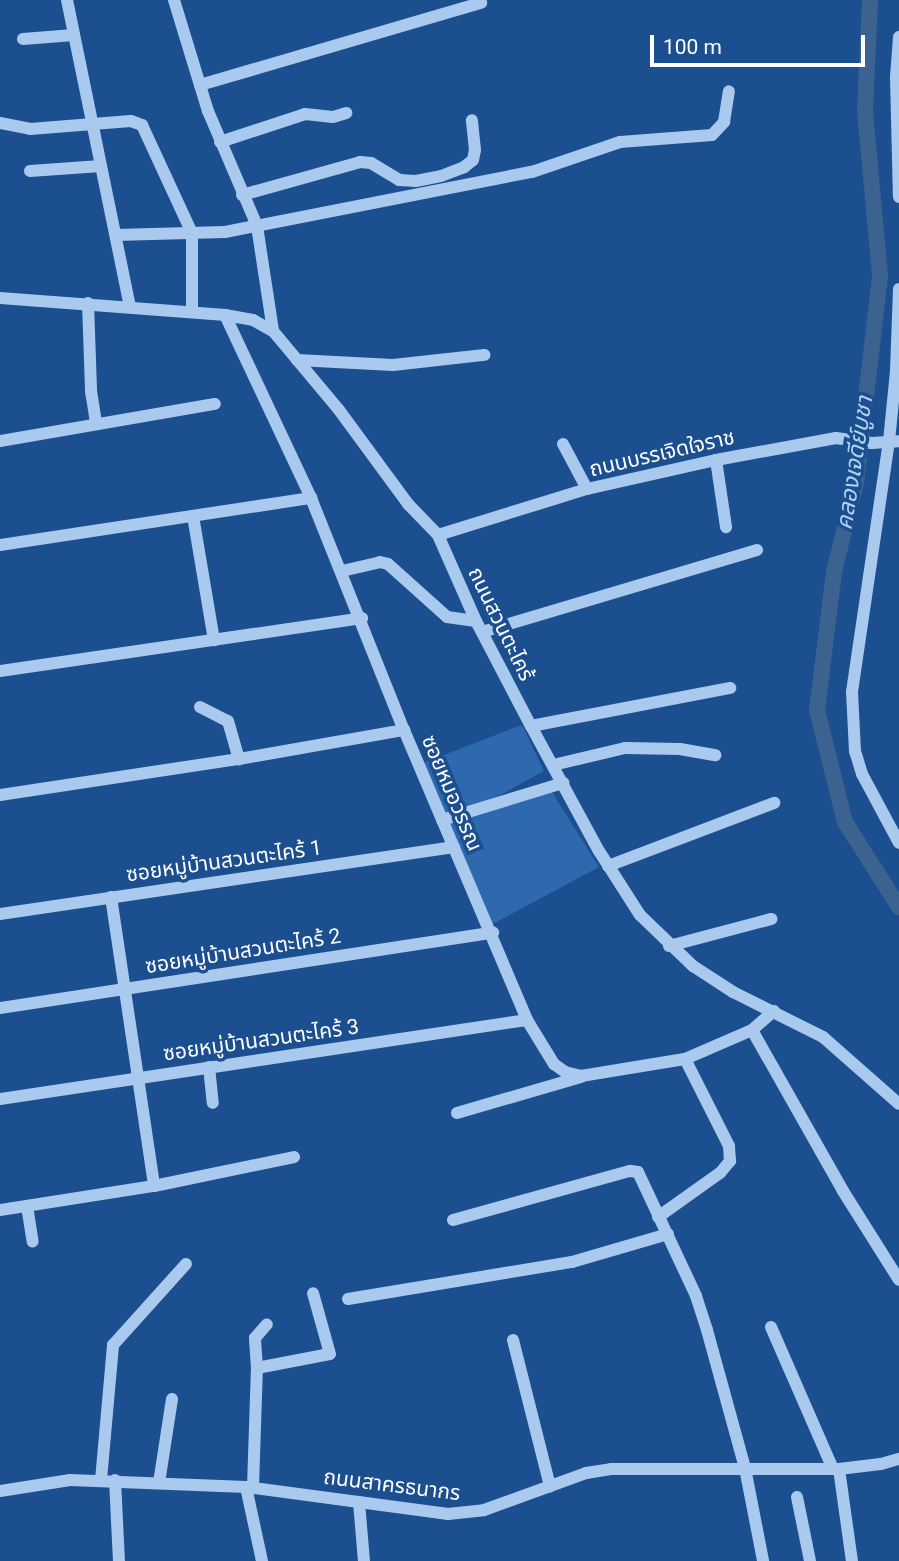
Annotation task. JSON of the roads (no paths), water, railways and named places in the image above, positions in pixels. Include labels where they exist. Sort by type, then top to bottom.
[{"type":"street","points":[[67,0],[130,306]]},
{"type":"street","points":[[174,0],[220,142],[257,226],[273,331]]},
{"type":"street","points":[[200,85],[481,3]]},
{"type":"street","points":[[23,39],[75,35]]},
{"type":"street","points":[[899,37],[899,197]]},
{"type":"street","points":[[116,235],[225,232],[430,184],[532,172],[620,142],[712,135],[724,122],[729,91]]},
{"type":"street","points":[[220,142],[305,114],[333,117],[346,113]]},
{"type":"street","points":[[242,195],[360,162],[371,163],[399,180],[430,184],[473,160],[472,120]]},
{"type":"street","points":[[0,123],[30,129],[131,121],[142,125],[192,233],[192,311]]},
{"type":"street","points":[[30,171],[101,166]]},
{"type":"street","points":[[899,289],[894,441],[852,692],[852,730],[862,774],[899,843]]},
{"type":"street","name":"ถนนสวนตะไคร้","points":[[0,298],[225,314],[253,320],[273,331],[339,410],[408,504],[438,535],[479,627],[531,726],[608,866],[640,915],[669,946],[733,992],[823,1037],[899,1104]]},
{"type":"street","points":[[88,303],[91,391],[96,424]]},
{"type":"street","name":"ซอยหมอวรรณ","points":[[225,314],[311,498],[362,618],[404,730],[493,933],[527,1020],[554,1064],[565,1072],[581,1076]]},
{"type":"street","points":[[297,360],[393,365],[484,355]]},
{"type":"street","points":[[0,441],[215,404]]},
{"type":"street","name":"ถนนบรรเจิดใจราช","points":[[438,535],[587,489],[716,460],[836,438],[872,443],[894,441]]},
{"type":"street","points":[[563,444],[587,489]]},
{"type":"street","points":[[716,460],[726,527]]},
{"type":"street","points":[[0,545],[311,498]]},
{"type":"street","points":[[193,516],[214,640]]},
{"type":"street","points":[[342,571],[380,562],[388,564],[447,617],[479,627],[757,550]]},
{"type":"street","points":[[0,671],[362,618]]},
{"type":"street","points":[[531,726],[730,688]]},
{"type":"street","points":[[200,707],[228,721],[239,760]]},
{"type":"street","points":[[0,795],[239,760],[404,730]]},
{"type":"street","points":[[553,765],[625,748],[680,749],[715,755]]},
{"type":"street","points":[[442,820],[563,783]]},
{"type":"street","points":[[608,866],[774,803]]},
{"type":"street","name":"ซอยหมู่บ้านสวนตะไคร้ 1","points":[[0,914],[454,847]]},
{"type":"street","points":[[111,897],[154,1186]]},
{"type":"street","points":[[669,946],[771,919]]},
{"type":"street","name":"ซอยหมู่บ้านสวนตะไคร้ 2","points":[[0,1008],[493,933]]},
{"type":"street","points":[[457,1113],[581,1076],[685,1059],[752,1030],[774,1011]]},
{"type":"street","name":"ซอยหมู่บ้านสวนตะไคร้ 3","points":[[0,1099],[527,1020]]},
{"type":"street","points":[[752,1030],[844,1191],[899,1280]]},
{"type":"street","points":[[658,1217],[720,1173],[730,1161],[729,1146],[685,1059]]},
{"type":"street","points":[[208,1068],[213,1104]]},
{"type":"street","points":[[0,1210],[154,1186],[294,1157]]},
{"type":"street","points":[[453,1220],[630,1171],[638,1172],[668,1234],[708,1330],[745,1468],[763,1561]]},
{"type":"street","points":[[27,1206],[33,1242]]},
{"type":"street","points":[[348,1299],[572,1262],[668,1234]]},
{"type":"street","points":[[101,1480],[113,1345],[186,1264]]},
{"type":"street","points":[[257,1368],[330,1354],[313,1293]]},
{"type":"street","points":[[262,1561],[250,1487],[257,1368],[255,1338],[267,1324]]},
{"type":"street","points":[[771,1327],[836,1469],[852,1561]]},
{"type":"street","points":[[513,1340],[550,1486]]},
{"type":"street","points":[[159,1483],[172,1399]]},
{"type":"street","name":"ถนนสาครธนากร","points":[[0,1491],[37,1483],[115,1480],[250,1487],[448,1514],[466,1514],[586,1473],[611,1469],[836,1469],[881,1464],[899,1459]]},
{"type":"street","points":[[115,1480],[120,1561]]},
{"type":"street","points":[[797,1497],[810,1561]]},
{"type":"street","points":[[359,1502],[364,1561]]},
{"type":"waterway","name":"คลองเจดีย์บูชา","points":[[870,0],[865,111],[880,276],[856,483],[834,572],[817,710],[845,822],[899,907]]}]
